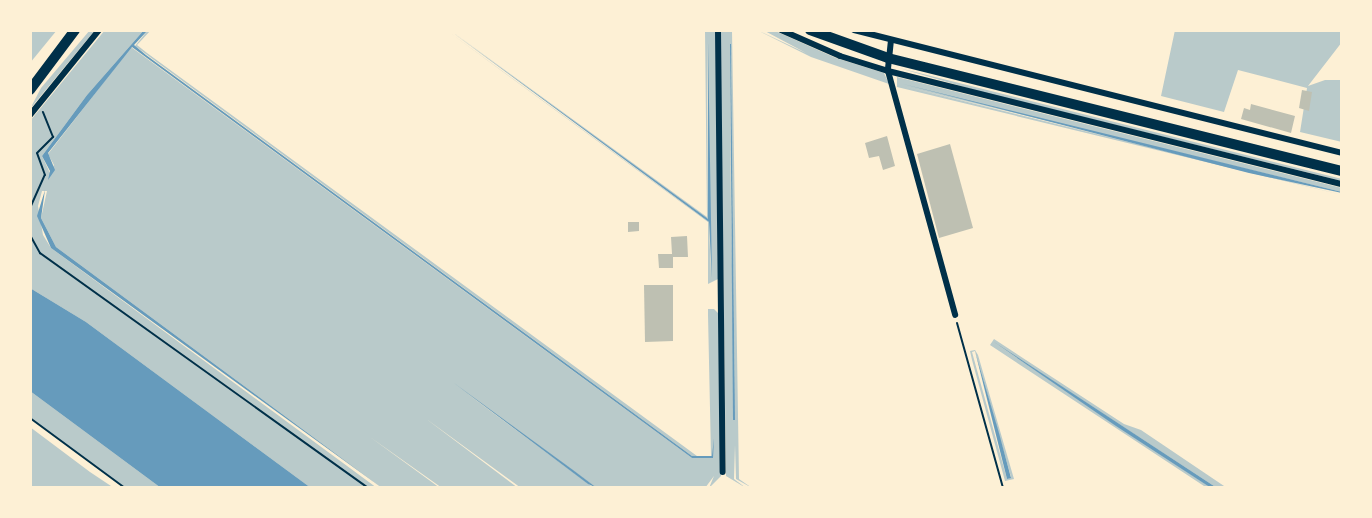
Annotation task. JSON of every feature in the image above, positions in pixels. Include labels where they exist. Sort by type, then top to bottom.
[{"type":"main road","points":[[30,90],[75,30]]},
{"type":"main road","points":[[810,30],[888,58],[1342,171]]},
{"type":"street","points":[[30,115],[99,30]]},
{"type":"street","points":[[718,30],[723,472]]},
{"type":"street","points":[[781,30],[840,56],[888,71],[1342,184]]},
{"type":"street","points":[[854,30],[1342,153]]},
{"type":"street","points":[[891,40],[888,71],[955,315]]},
{"type":"path","points":[[30,208],[45,175],[37,153],[53,136],[46,113],[35,107]]},
{"type":"path","points":[[30,235],[40,254],[368,488]]},
{"type":"path","points":[[955,315],[1003,488]]},
{"type":"path","points":[[30,418],[125,488]]},
{"type":"shaded area","points":[[30,30],[57,30],[30,63]]},
{"type":"shaded area","points":[[90,30],[95,30],[30,109],[41,88]]},
{"type":"shaded area","points":[[105,30],[144,30],[87,95],[42,156],[50,173],[54,165],[48,154],[131,47],[692,458],[712,456],[697,457],[692,456],[135,46],[148,30],[151,30],[137,45],[147,53],[697,456],[711,456],[708,309],[714,309],[719,314],[721,476],[709,488],[714,476],[705,488],[597,488],[465,392],[594,488],[521,488],[425,418],[518,488],[442,488],[370,437],[440,488],[382,488],[56,247],[41,218],[47,191],[42,191],[38,206],[43,235],[51,248],[377,488],[311,488],[86,322],[30,288],[30,121]]},
{"type":"shaded area","points":[[446,30],[709,222],[711,278],[707,42],[708,220],[450,30],[707,217],[705,30],[716,30],[718,279],[708,284],[708,222]]},
{"type":"shaded area","points":[[720,30],[732,30],[739,479],[752,488],[736,479],[735,445],[734,479],[746,488],[726,476]],"holes":[[[731,47],[735,420],[731,213]]]},
{"type":"shaded area","points":[[757,30],[806,53],[763,30],[773,30],[836,58],[884,73],[889,84],[811,57]]},
{"type":"shaded area","points":[[1175,30],[1342,30],[1342,42],[1308,86],[1325,80],[1342,80],[1342,142],[1300,132],[1307,88],[1238,70],[1224,112],[1161,96]]},
{"type":"shaded area","points":[[899,68],[1342,179],[1342,181],[978,91]]},
{"type":"shaded area","points":[[897,77],[1342,188],[1342,192],[903,86],[1342,195],[897,87]]},
{"type":"shaded area","points":[[994,339],[1124,424],[1141,430],[1227,488],[1217,488],[995,343],[1211,488],[1207,488],[990,345]]},
{"type":"shaded area","points":[[975,350],[978,355],[1014,479],[1005,481],[970,351]],"holes":[[[975,351],[1011,477],[1007,479],[972,352]]]},
{"type":"shaded area","points":[[30,391],[161,488],[125,488],[30,418]]},
{"type":"shaded area","points":[[30,427],[90,472],[114,488],[30,488]]},
{"type":"water","points":[[144,30],[148,30],[134,45],[146,55],[692,456],[712,456],[714,438],[713,458],[692,458],[132,47],[48,153],[55,170],[48,180],[50,171],[42,156],[87,95]]},
{"type":"water","points":[[449,30],[708,219],[708,42],[712,278],[709,222]]},
{"type":"water","points":[[731,44],[735,420],[733,420]]},
{"type":"water","points":[[903,84],[1342,192],[1342,193],[1249,173]]},
{"type":"water","points":[[45,190],[41,218],[56,247],[382,488],[51,248],[37,216]]},
{"type":"water","points":[[30,288],[86,322],[311,488],[161,488],[30,391]]},
{"type":"water","points":[[994,342],[1217,488],[1211,488],[1116,426]]},
{"type":"water","points":[[975,351],[999,433],[1011,478],[1007,479]]},
{"type":"water","points":[[454,383],[573,470],[597,488],[588,484]]},
{"type":"building","points":[[1302,90],[1312,92],[1309,111],[1299,108]]},
{"type":"building","points":[[1251,104],[1295,116],[1291,133],[1241,119],[1244,108],[1250,110]]},
{"type":"building","points":[[887,136],[895,166],[883,170],[879,156],[869,158],[865,143]]},
{"type":"building","points":[[950,144],[973,228],[939,238],[917,154]]},
{"type":"building","points":[[628,222],[639,222],[639,231],[628,232]]},
{"type":"building","points":[[687,236],[688,257],[673,257],[673,268],[659,268],[658,254],[672,254],[671,237]]},
{"type":"building","points":[[644,285],[673,285],[673,341],[645,342]]}]
